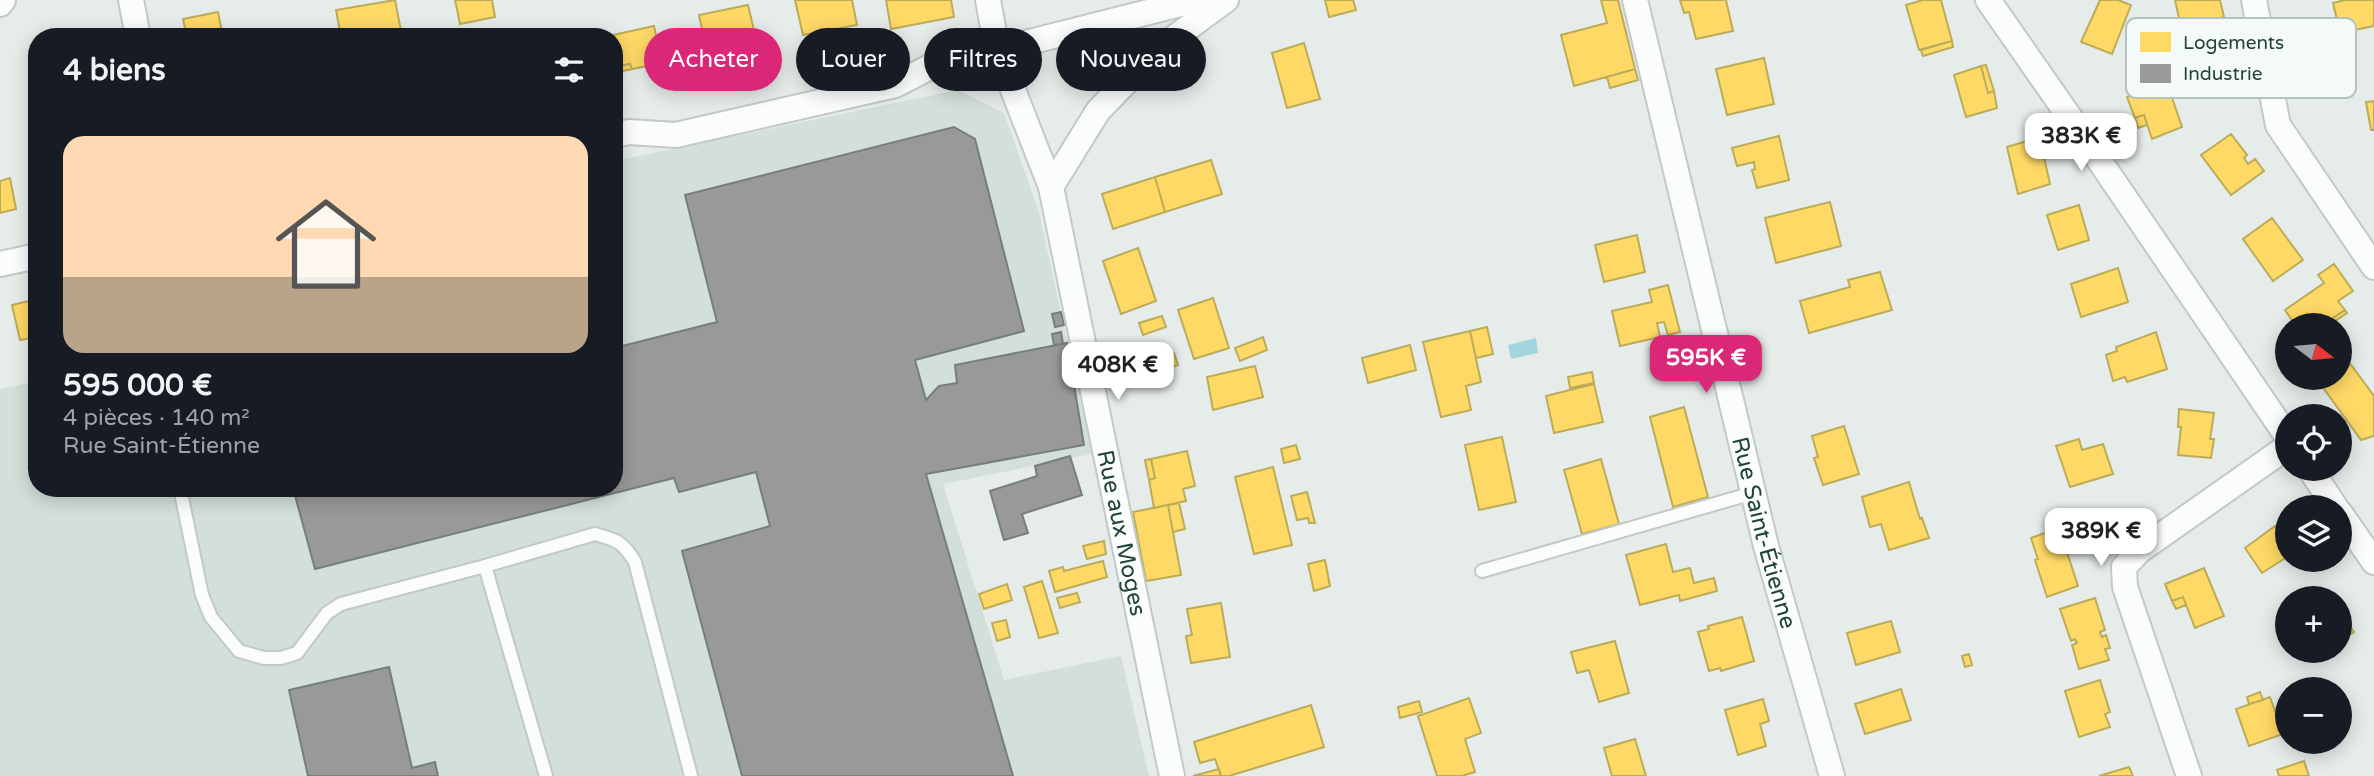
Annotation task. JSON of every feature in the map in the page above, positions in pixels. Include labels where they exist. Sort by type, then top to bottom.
[{"type":"street","points":[[0,4],[3,0]]},
{"type":"street","points":[[131,0],[136,28]]},
{"type":"street","name":"Rue aux Moges","points":[[988,0],[993,28]]},
{"type":"street","points":[[1042,36],[1150,5],[1196,0]]},
{"type":"street","points":[[1188,28],[1226,0]]},
{"type":"street","name":"Rue Saint-Étienne","points":[[1635,0],[1753,493],[1832,776]]},
{"type":"street","points":[[1988,0],[2275,418]]},
{"type":"street","points":[[2254,0],[2257,18]]},
{"type":"street","points":[[1150,5],[1153,28]]},
{"type":"street","points":[[623,133],[676,135],[895,85],[924,70]]},
{"type":"street","name":"Rue aux Moges","points":[[1013,91],[1051,187],[1171,776]]},
{"type":"street","points":[[1051,187],[1098,111],[1117,91]]},
{"type":"street","points":[[2273,98],[2278,125],[2374,267]]},
{"type":"street","points":[[0,264],[28,258]]},
{"type":"street","points":[[2189,776],[2125,587],[2124,567],[2139,551],[2275,455]]},
{"type":"street","points":[[2352,530],[2374,562]]},
{"type":"lane","points":[[1482,571],[1753,493]]},
{"type":"lane","points":[[182,497],[202,595],[211,617],[239,651],[264,658],[281,658],[297,653],[327,613],[341,604],[595,534],[613,539],[625,546],[635,562],[691,776]]},
{"type":"lane","points":[[485,566],[545,776]]},
{"type":"shaded area","points":[[953,91],[960,91],[1004,113],[1039,212],[1092,454],[943,484],[1004,680],[1121,656],[1149,776],[0,776],[0,389],[28,383],[28,497],[623,497],[623,159]]},
{"type":"water","points":[[1536,338],[1538,353],[1511,359],[1508,345]]},
{"type":"building: Logements","points":[[395,0],[400,28],[339,28],[336,10]]},
{"type":"building: Logements","points":[[455,0],[492,0],[495,17],[460,24]]},
{"type":"building: Logements","points":[[795,0],[852,0],[857,25],[841,28],[801,28]]},
{"type":"building: Logements","points":[[886,0],[951,0],[954,17],[891,28]]},
{"type":"building: Logements","points":[[1325,0],[1353,0],[1356,10],[1329,17]]},
{"type":"building: Logements","points":[[1601,0],[1618,0],[1635,69],[1574,86],[1561,35],[1607,23]]},
{"type":"building: Logements","points":[[1680,0],[1726,0],[1733,31],[1696,39],[1689,12],[1684,13]]},
{"type":"building: Logements","points":[[1923,0],[1941,0],[1952,41],[1919,50],[1906,5]]},
{"type":"building: Logements","points":[[2100,0],[2118,0],[2131,5],[2112,54],[2081,42]]},
{"type":"building: Logements","points":[[2175,0],[2220,0],[2224,17],[2220,18],[2179,18]]},
{"type":"building: Logements","points":[[2345,0],[2374,0],[2374,26],[2356,30],[2356,18],[2336,18],[2333,3]]},
{"type":"building: Logements","points":[[748,5],[753,28],[702,28],[699,15]]},
{"type":"building: Logements","points":[[218,12],[221,28],[185,28],[183,19]]},
{"type":"building: Logements","points":[[644,28],[644,67],[632,69],[630,64],[623,65],[623,33]]},
{"type":"building: Logements","points":[[1952,41],[1953,47],[1923,56],[1921,50]]},
{"type":"building: Logements","points":[[1304,43],[1320,99],[1287,108],[1272,53]]},
{"type":"building: Logements","points":[[1764,58],[1774,104],[1727,115],[1716,69]]},
{"type":"building: Logements","points":[[630,64],[632,69],[623,71],[623,65]]},
{"type":"building: Logements","points":[[1986,65],[1994,91],[1988,93],[1981,66]]},
{"type":"building: Logements","points":[[1981,66],[1988,93],[1994,91],[1997,108],[1966,117],[1954,75]]},
{"type":"building: Logements","points":[[1635,69],[1638,80],[1610,88],[1607,77]]},
{"type":"building: Logements","points":[[2127,98],[2172,98],[2182,127],[2152,139],[2144,115],[2135,118]]},
{"type":"building: Logements","points":[[2374,101],[2374,130],[2371,130],[2366,102]]},
{"type":"building: Logements","points":[[2144,115],[2147,125],[2138,128],[2135,118]]},
{"type":"building: Logements","points":[[2231,134],[2247,155],[2244,158],[2248,164],[2255,159],[2264,171],[2231,195],[2201,155]]},
{"type":"building: Logements","points":[[1779,136],[1789,180],[1757,188],[1752,170],[1755,169],[1754,162],[1737,166],[1732,148]]},
{"type":"building: Logements","points":[[2037,138],[2039,153],[2043,153],[2050,184],[2018,194],[2007,147]]},
{"type":"building: Logements","points":[[1211,160],[1222,194],[1165,212],[1155,177]]},
{"type":"building: Logements","points":[[1155,177],[1165,212],[1113,229],[1102,194]]},
{"type":"building: Logements","points":[[10,178],[16,209],[0,213],[0,181]]},
{"type":"building: Logements","points":[[1830,202],[1841,246],[1776,263],[1765,218]]},
{"type":"building: Logements","points":[[2079,205],[2089,240],[2058,250],[2047,215]]},
{"type":"building: Logements","points":[[2272,218],[2303,260],[2273,281],[2243,239]]},
{"type":"building: Logements","points":[[1637,235],[1645,272],[1604,282],[1595,245]]},
{"type":"building: Logements","points":[[1138,248],[1156,301],[1121,314],[1103,261]]},
{"type":"building: Logements","points":[[2334,264],[2353,291],[2338,301],[2345,310],[2340,313],[2287,313],[2285,310],[2324,283],[2318,275]]},
{"type":"building: Logements","points":[[2118,268],[2128,302],[2081,317],[2071,284]]},
{"type":"building: Logements","points":[[1880,272],[1892,310],[1809,333],[1800,301],[1850,287],[1848,280]]},
{"type":"building: Logements","points":[[1668,285],[1680,332],[1668,335],[1664,322],[1657,323],[1660,337],[1620,346],[1612,311],[1652,302],[1649,290]]},
{"type":"building: Logements","points":[[1213,298],[1229,348],[1194,359],[1178,310]]},
{"type":"building: Logements","points":[[28,301],[28,339],[20,340],[12,305]]},
{"type":"building: Logements","points":[[1162,316],[1166,327],[1143,335],[1139,323]]},
{"type":"building: Logements","points":[[1487,327],[1493,354],[1476,358],[1470,331]]},
{"type":"building: Logements","points":[[1470,331],[1481,382],[1466,386],[1471,410],[1441,417],[1423,342]]},
{"type":"building: Logements","points":[[2156,332],[2167,369],[2127,382],[2125,377],[2113,381],[2106,355],[2117,351],[2116,347]]},
{"type":"building: Logements","points":[[1263,337],[1267,350],[1240,361],[1235,348]]},
{"type":"building: Logements","points":[[1410,345],[1416,370],[1368,383],[1362,358]]},
{"type":"building: Logements","points":[[1174,353],[1178,365],[1156,372],[1152,360]]},
{"type":"building: Logements","points":[[1255,366],[1263,397],[1213,410],[1207,377]]},
{"type":"building: Logements","points":[[2352,366],[2374,396],[2374,436],[2361,440],[2352,428],[2352,404],[2335,404],[2325,390],[2352,390]]},
{"type":"building: Logements","points":[[1592,372],[1594,383],[1570,388],[1568,377]]},
{"type":"building: Logements","points":[[1594,384],[1603,422],[1554,433],[1546,396]]},
{"type":"building: Logements","points":[[1684,407],[1708,497],[1673,507],[1650,417]]},
{"type":"building: Logements","points":[[2179,409],[2214,413],[2210,439],[2214,439],[2211,458],[2178,455],[2181,427],[2178,427]]},
{"type":"building: Logements","points":[[1844,426],[1859,474],[1823,485],[1814,458],[1818,457],[1812,436]]},
{"type":"building: Logements","points":[[1502,437],[1516,502],[1479,510],[1465,445]]},
{"type":"building: Logements","points":[[2079,439],[2082,450],[2103,444],[2113,474],[2070,487],[2056,446]]},
{"type":"building: Logements","points":[[1296,445],[1300,459],[1284,463],[1281,449]]},
{"type":"building: Logements","points":[[1187,451],[1195,486],[1183,489],[1186,501],[1154,508],[1149,480],[1155,478],[1151,459]]},
{"type":"building: Logements","points":[[1151,459],[1155,478],[1149,480],[1145,460]]},
{"type":"building: Logements","points":[[1601,459],[1619,524],[1582,534],[1564,470]]},
{"type":"building: Logements","points":[[1273,467],[1292,545],[1254,554],[1235,477]]},
{"type":"building: Logements","points":[[1909,482],[1929,538],[1889,550],[1881,524],[1870,527],[1862,497]]},
{"type":"building: Logements","points":[[1307,492],[1315,523],[1309,523],[1308,518],[1297,520],[1291,496]]},
{"type":"building: Logements","points":[[1179,503],[1185,529],[1173,532],[1168,505]]},
{"type":"building: Logements","points":[[1168,505],[1181,575],[1146,581],[1133,512]]},
{"type":"building: Logements","points":[[2275,526],[2275,565],[2262,573],[2245,548]]},
{"type":"building: Logements","points":[[2059,528],[2078,586],[2047,597],[2031,538]]},
{"type":"building: Logements","points":[[1104,541],[1106,554],[1087,559],[1083,546]]},
{"type":"building: Logements","points":[[1666,544],[1673,572],[1690,568],[1694,583],[1714,578],[1717,591],[1680,601],[1679,595],[1640,605],[1626,555]]},
{"type":"building: Logements","points":[[1325,560],[1330,586],[1314,591],[1308,564]]},
{"type":"building: Logements","points":[[1103,561],[1107,577],[1055,592],[1049,571],[1063,567],[1064,571]]},
{"type":"building: Logements","points":[[2204,568],[2224,616],[2195,628],[2183,597],[2172,601],[2165,584]]},
{"type":"building: Logements","points":[[1042,581],[1058,633],[1039,638],[1024,587]]},
{"type":"building: Logements","points":[[1007,584],[1012,600],[984,609],[979,594]]},
{"type":"building: Logements","points":[[1077,593],[1080,602],[1060,608],[1057,598]]},
{"type":"building: Logements","points":[[2183,597],[2186,605],[2176,609],[2172,601]]},
{"type":"building: Logements","points":[[2095,598],[2105,630],[2100,632],[2102,637],[2106,635],[2110,648],[2105,649],[2109,660],[2079,669],[2072,645],[2077,643],[2075,639],[2071,641],[2060,609]]},
{"type":"building: Logements","points":[[1221,603],[1230,657],[1191,663],[1186,636],[1192,635],[1187,609]]},
{"type":"building: Logements","points":[[1742,617],[1754,661],[1721,671],[1720,668],[1709,671],[1698,632],[1709,629],[1708,626]]},
{"type":"building: Logements","points":[[1006,620],[1010,637],[997,641],[992,623]]},
{"type":"building: Logements","points":[[1891,621],[1900,652],[1856,665],[1847,633]]},
{"type":"building: Logements","points":[[1615,641],[1629,693],[1599,702],[1589,670],[1577,673],[1571,652]]},
{"type":"building: Logements","points":[[1969,654],[1972,665],[1965,667],[1962,656]]},
{"type":"building: Logements","points":[[2100,680],[2110,712],[2105,714],[2110,727],[2079,737],[2065,691]]},
{"type":"building: Logements","points":[[1901,689],[1911,720],[1865,734],[1855,704]]},
{"type":"building: Logements","points":[[2260,692],[2263,700],[2249,704],[2247,697]]},
{"type":"building: Logements","points":[[2270,697],[2275,711],[2275,737],[2249,746],[2236,709]]},
{"type":"building: Logements","points":[[1469,698],[1481,733],[1465,739],[1475,772],[1462,776],[1437,776],[1418,716]]},
{"type":"building: Logements","points":[[1763,699],[1769,721],[1760,724],[1766,746],[1738,755],[1725,710]]},
{"type":"building: Logements","points":[[1419,701],[1422,712],[1400,718],[1398,707]]},
{"type":"building: Logements","points":[[1311,705],[1324,747],[1229,776],[1221,776],[1215,759],[1200,763],[1194,742]]},
{"type":"building: Logements","points":[[1635,739],[1646,776],[1612,776],[1604,748]]},
{"type":"building: Logements","points":[[2304,761],[2309,776],[2279,776],[2277,770]]},
{"type":"building: Logements","points":[[2129,767],[2133,776],[2099,776]]},
{"type":"building: Logements","points":[[1219,769],[1221,776],[1193,776]]},
{"type":"building: Industrie","points":[[954,127],[975,139],[1024,331],[915,360],[926,400],[939,386],[957,383],[955,365],[1067,343],[1084,445],[926,474],[1013,776],[742,776],[682,551],[770,526],[756,472],[679,492],[674,478],[623,491],[623,346],[717,322],[685,195]]},
{"type":"building: Industrie","points":[[1061,312],[1064,325],[1055,327],[1052,314]]},
{"type":"building: Industrie","points":[[1061,332],[1063,344],[1054,345],[1052,334]]},
{"type":"building: Industrie","points":[[1070,456],[1082,495],[1022,514],[1028,533],[1004,540],[990,491],[1037,476],[1035,466]]},
{"type":"building: Industrie","points":[[295,497],[599,497],[315,569]]},
{"type":"building: Industrie","points":[[389,667],[412,768],[435,762],[438,776],[308,776],[289,690]]}]
